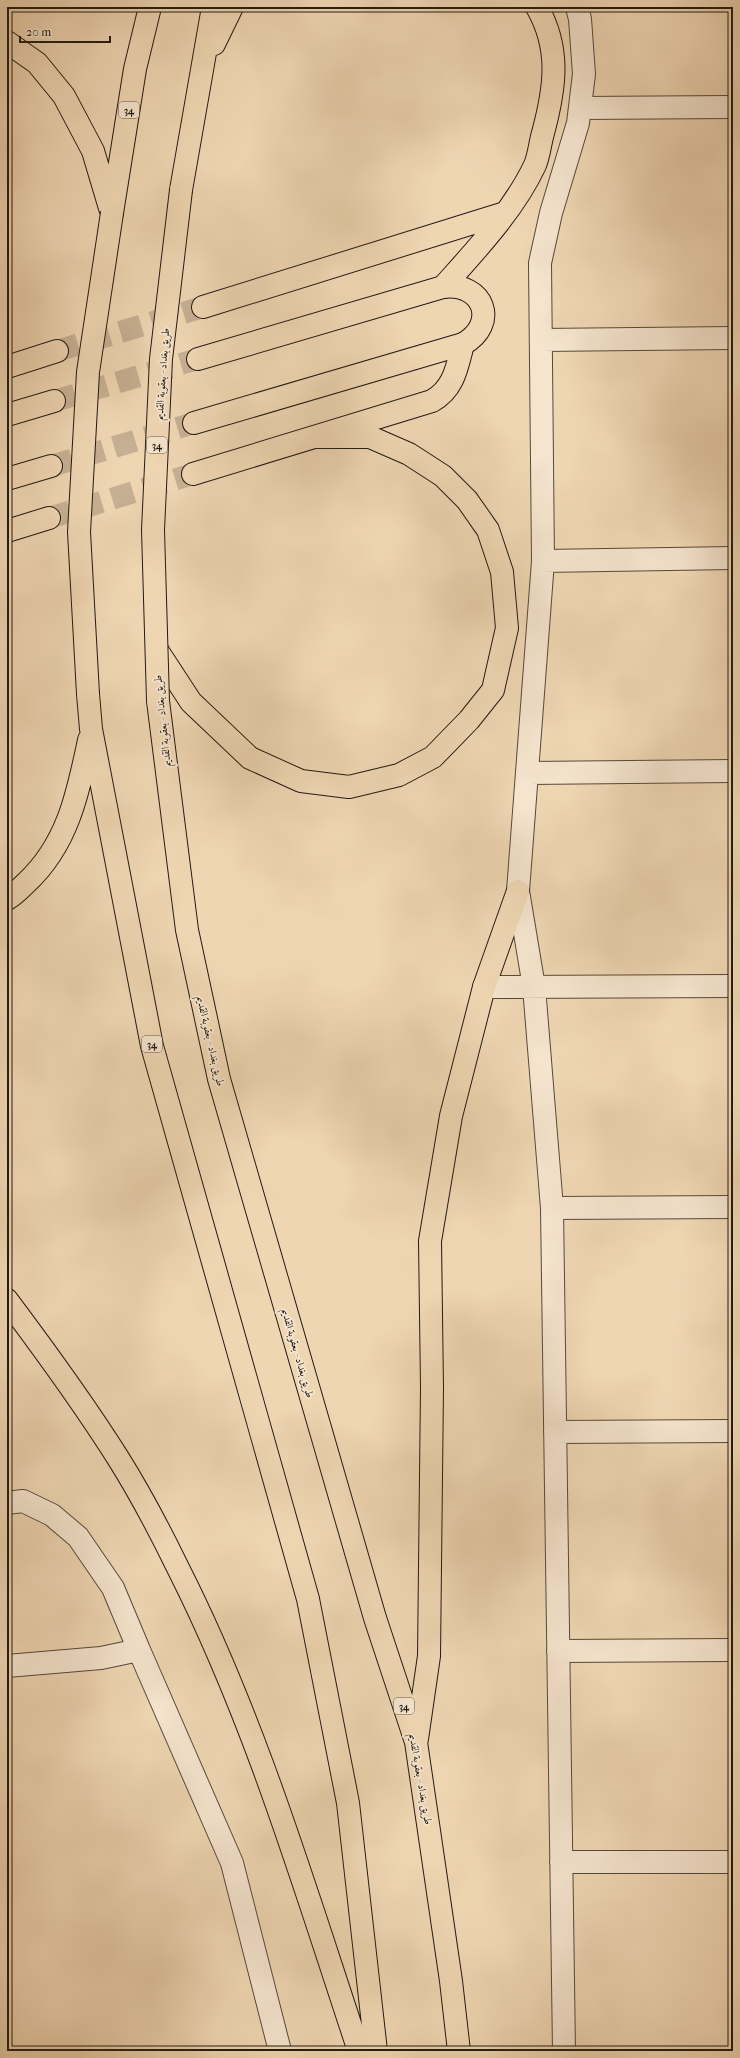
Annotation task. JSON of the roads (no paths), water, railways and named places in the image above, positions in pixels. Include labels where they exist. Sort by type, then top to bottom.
[{"type":"main road","name":"34","points":[[150,7],[135,69],[88,372],[79,532],[88,694],[92,729],[152,1046],[308,1599],[348,1803],[376,2051]]},
{"type":"main road","name":"طريق بغداد - بعقوبة القديم","points":[[213,7],[181,190],[161,359],[153,530],[158,701],[187,930],[219,1079],[375,1618],[416,1742],[452,1981],[460,2051]]},
{"type":"main road","points":[[203,67],[232,7]]},
{"type":"main road","points":[[443,286],[506,213],[535,165],[552,99],[554,54],[546,23],[537,7]]},
{"type":"main road","points":[[7,42],[37,63],[64,96],[93,151],[112,213]]},
{"type":"main road","points":[[204,307],[506,213]]},
{"type":"main road","points":[[194,423],[463,344],[473,338],[480,329],[483,318],[482,306],[476,295],[467,288],[455,285],[443,286],[198,359]]},
{"type":"main road","points":[[193,474],[432,401],[439,397],[450,385],[463,344]]},
{"type":"main road","points":[[7,367],[57,351]]},
{"type":"main road","points":[[7,415],[54,401]]},
{"type":"main road","points":[[157,650],[191,702],[250,758],[301,781],[349,787],[399,775],[433,757],[469,720],[493,690],[507,628],[502,572],[488,530],[467,500],[443,476],[409,454],[370,437],[314,436]]},
{"type":"main road","points":[[7,479],[51,466]]},
{"type":"main road","points":[[7,531],[49,518]]},
{"type":"main road","points":[[7,899],[36,874],[58,844],[77,795],[92,729]]},
{"type":"main road","points":[[416,1742],[429,1656],[432,1387],[430,1241],[451,1116],[484,987],[518,891]]},
{"type":"main road","points":[[7,1300],[50,1357],[119,1459],[179,1569],[231,1683],[275,1800],[359,2051]]},
{"type":"street","points":[[564,2051],[552,1208],[534,987],[518,891],[543,561],[540,263],[551,213],[578,123],[584,74],[580,19],[576,7]]},
{"type":"street","points":[[580,108],[733,107]]},
{"type":"street","points":[[541,340],[733,338]]},
{"type":"street","points":[[543,561],[733,558]]},
{"type":"street","points":[[528,773],[733,771]]},
{"type":"street","points":[[484,987],[733,986]]},
{"type":"street","points":[[552,1208],[733,1207]]},
{"type":"street","points":[[555,1432],[733,1431]]},
{"type":"street","points":[[7,1503],[23,1501],[52,1514],[78,1537],[113,1588],[232,1863],[280,2051]]},
{"type":"street","points":[[7,1666],[101,1658],[139,1650]]},
{"type":"street","points":[[558,1651],[733,1650]]},
{"type":"street","points":[[561,1862],[733,1862]]},
{"type":"tunnel","points":[[57,351],[203,307]]},
{"type":"tunnel","points":[[54,401],[198,359]]},
{"type":"tunnel","points":[[51,466],[194,423]]},
{"type":"tunnel","points":[[49,518],[193,474]]}]
